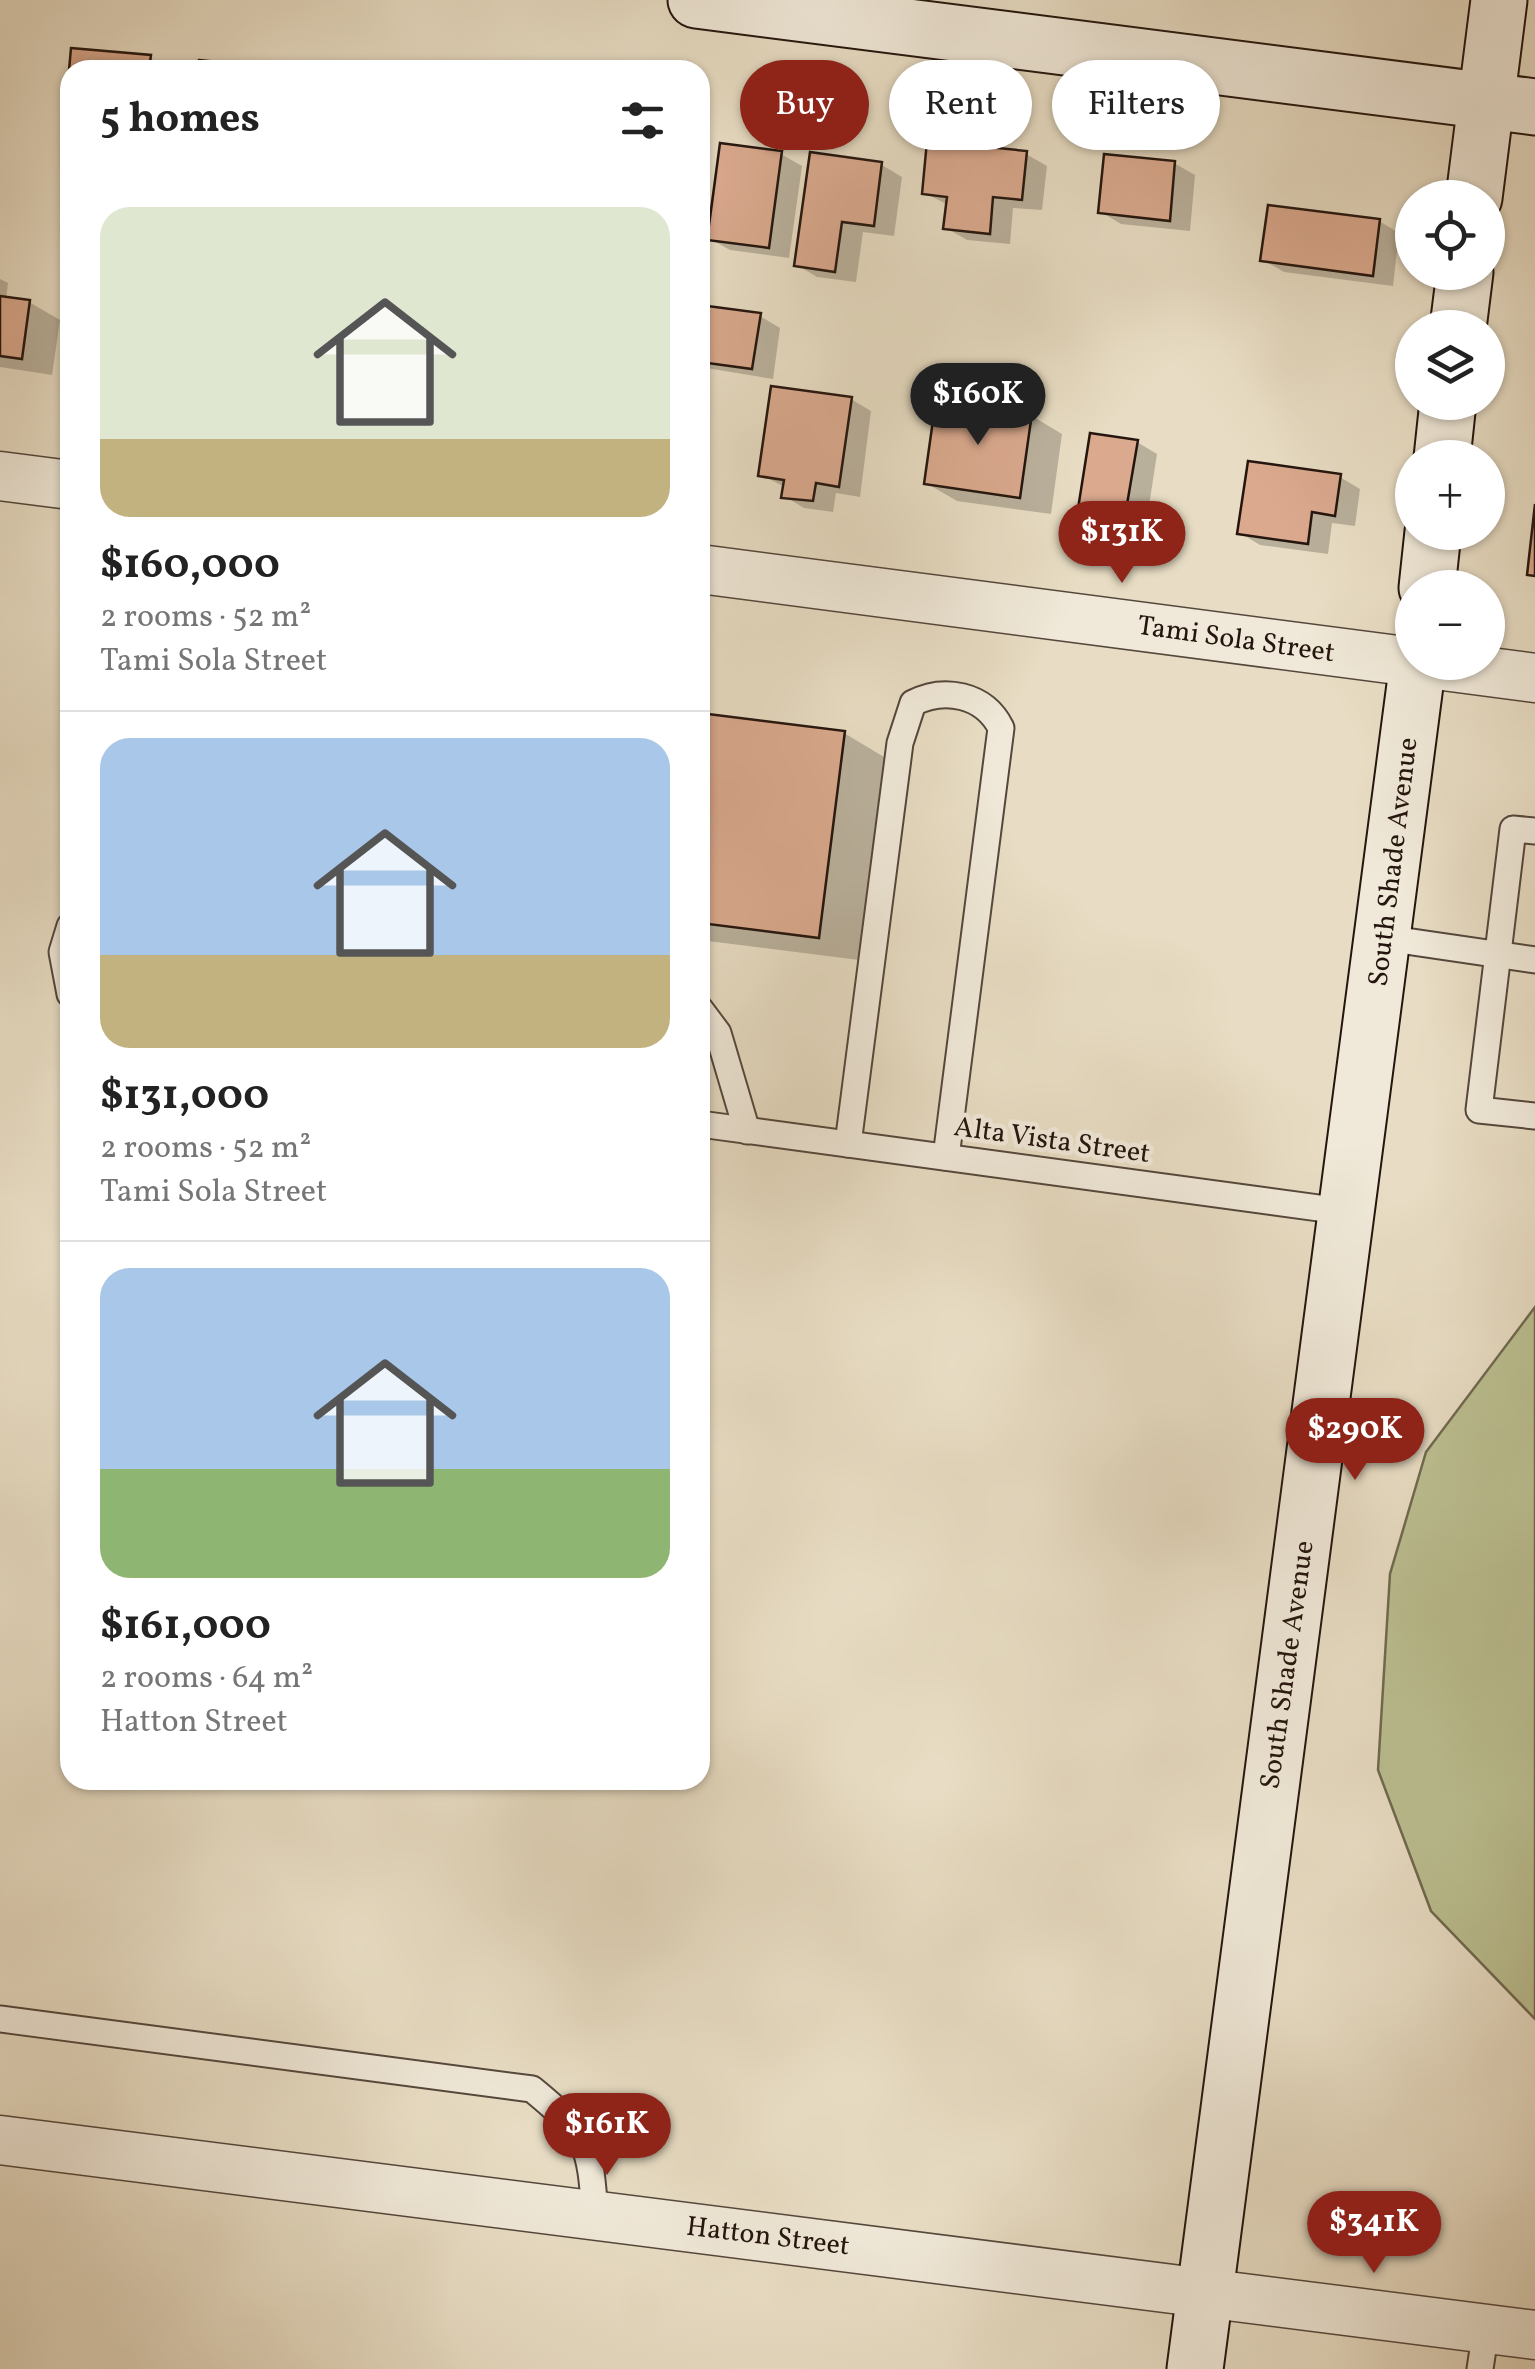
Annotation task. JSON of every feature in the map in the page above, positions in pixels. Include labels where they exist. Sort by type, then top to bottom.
[{"type":"street","points":[[696,0],[1510,104]]},
{"type":"street","points":[[1481,180],[1510,104],[1499,0]]},
{"type":"street","points":[[0,476],[60,484]]},
{"type":"street","name":"Tami Sola Street","points":[[710,570],[1395,660]]},
{"type":"street","name":"Tami Sola Street","points":[[1505,674],[1535,678]]},
{"type":"street","name":"South Shade Avenue","points":[[1196,2369],[1416,680]]},
{"type":"street","name":"Hatton Street","points":[[0,2140],[1204,2293],[1483,2349],[1535,2335]]},
{"type":"lane","points":[[848,1144],[900,743],[913,703],[931,694],[952,694],[994,713],[1001,728],[946,1157]]},
{"type":"lane","points":[[1535,831],[1513,829],[1479,1110],[1535,1116]]},
{"type":"lane","points":[[1385,938],[1535,960]]},
{"type":"lane","points":[[710,1022],[718,1033],[747,1130]]},
{"type":"lane","name":"Alta Vista Street","points":[[710,1125],[1348,1212]]},
{"type":"lane","points":[[0,2019],[532,2089],[565,2116],[590,2154],[595,2215]]},
{"type":"green space","points":[[1535,1307],[1535,2019],[1431,1911],[1378,1770],[1390,1574],[1426,1452]]},
{"type":"building","points":[[71,48],[151,55],[150,60],[70,60]]},
{"type":"building","points":[[720,143],[740,146],[740,150],[782,151],[769,248],[710,240]]},
{"type":"building","points":[[926,150],[1027,151],[1022,200],[993,197],[990,234],[943,229],[947,197],[922,194]]},
{"type":"building","points":[[810,152],[882,162],[874,226],[842,222],[835,272],[794,266]]},
{"type":"building","points":[[1104,154],[1175,161],[1170,221],[1098,213]]},
{"type":"building","points":[[1268,205],[1380,219],[1373,276],[1260,261]]},
{"type":"building","points":[[0,296],[30,300],[22,359],[0,356]]},
{"type":"building","points":[[710,306],[761,313],[752,369],[710,363]]},
{"type":"building","points":[[771,386],[852,397],[839,487],[816,483],[813,501],[781,498],[784,480],[758,476]]},
{"type":"building","points":[[936,399],[1032,413],[1020,498],[924,484]]},
{"type":"building","points":[[1090,433],[1138,440],[1124,522],[1077,515]]},
{"type":"building","points":[[1248,461],[1341,474],[1335,516],[1312,512],[1308,544],[1237,534]]},
{"type":"building","points":[[1535,504],[1535,576],[1527,575]]},
{"type":"building","points":[[710,714],[845,731],[819,938],[710,924]]}]
